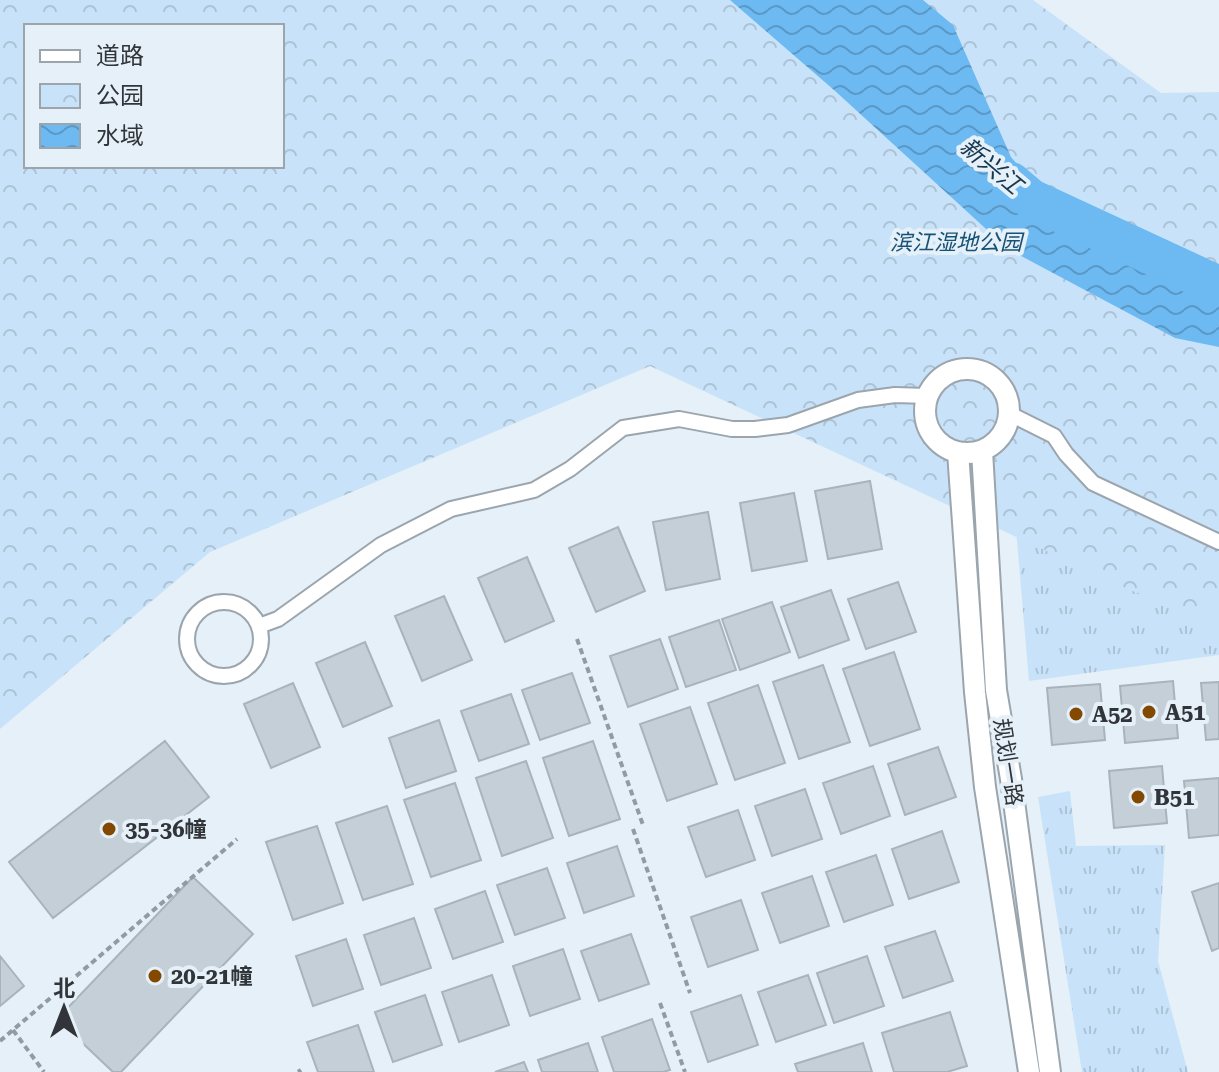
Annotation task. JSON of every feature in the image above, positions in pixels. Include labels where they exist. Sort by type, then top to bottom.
[{"type":"street","points":[[964,369],[976,370],[997,382],[1005,391],[1010,414],[1001,437],[982,451],[958,452],[947,448],[930,432],[926,420],[927,396],[942,377],[964,369]]},
{"type":"street","points":[[259,626],[278,619],[381,545],[451,509],[534,490],[570,469],[623,428],[679,419],[732,429],[755,429],[788,425],[858,400],[895,395],[927,396]]},
{"type":"street","points":[[1010,414],[1054,436],[1093,483],[1219,542]]},
{"type":"street","name":"规划一路","points":[[982,451],[996,690],[1050,1072]]},
{"type":"street","name":"规划一路","points":[[958,452],[983,771],[1029,1072]]},
{"type":"street","points":[[227,601],[237,604],[247,609],[259,626],[261,637],[256,657],[250,666],[231,676],[210,674],[201,669],[188,651],[186,641],[191,620],[206,605],[227,601]]},
{"type":"path","points":[[577,639],[643,825]]},
{"type":"path","points":[[633,829],[690,993]]},
{"type":"path","points":[[0,1041],[237,839]]},
{"type":"path","points":[[660,1003],[685,1072]]},
{"type":"path","points":[[13,1030],[44,1072]]},
{"type":"green space","name":"滨江湿地公园","points":[[0,0],[1033,0],[1161,93],[1219,92],[1219,618],[1132,591],[650,366],[210,552],[0,729]]},
{"type":"green space","points":[[1009,448],[1219,552],[1219,655],[1029,681]]},
{"type":"green space","points":[[1070,791],[1076,846],[1165,845],[1158,961],[1188,1072],[1082,1072],[1038,797]]},
{"type":"water","points":[[730,0],[923,0],[953,25],[1011,157],[1082,241],[1155,274],[1219,278],[1219,347],[1175,338],[1008,249]]},
{"type":"building","points":[[870,481],[882,549],[828,559],[815,491]]},
{"type":"building","points":[[794,493],[807,561],[752,571],[740,503]]},
{"type":"building","points":[[708,512],[720,579],[666,590],[653,522]]},
{"type":"building","points":[[618,527],[645,591],[596,612],[569,548]]},
{"type":"building","points":[[527,557],[554,621],[505,642],[478,578]]},
{"type":"building","points":[[898,582],[916,632],[866,649],[848,599]]},
{"type":"building","points":[[831,590],[849,640],[799,658],[781,607]]},
{"type":"building","points":[[444,596],[472,660],[422,681],[395,616]]},
{"type":"building","points":[[772,602],[790,652],[740,670],[722,619]]},
{"type":"building","points":[[719,620],[736,670],[686,687],[669,637]]},
{"type":"building","points":[[660,639],[678,689],[628,707],[610,656]]},
{"type":"building","points":[[365,642],[392,706],[343,727],[316,663]]},
{"type":"building","points":[[894,652],[920,729],[870,746],[843,669]]},
{"type":"building","points":[[823,665],[850,742],[799,759],[773,682]]},
{"type":"building","points":[[572,673],[590,723],[540,740],[522,690]]},
{"type":"building","name":"A51","points":[[1173,681],[1178,738],[1125,743],[1120,686]]},
{"type":"building","points":[[1219,682],[1219,739],[1206,740],[1201,683]]},
{"type":"building","points":[[293,683],[320,747],[271,768],[244,704]]},
{"type":"building","name":"A52","points":[[1100,684],[1105,740],[1052,745],[1047,688]]},
{"type":"building","points":[[758,685],[785,763],[735,780],[708,703]]},
{"type":"building","points":[[511,694],[529,744],[479,761],[461,711]]},
{"type":"building","points":[[690,707],[717,784],[667,801],[640,724]]},
{"type":"building","points":[[439,720],[456,771],[406,788],[389,738]]},
{"type":"building","name":"35-36幢","points":[[165,741],[209,797],[53,918],[9,862]]},
{"type":"building","points":[[593,741],[620,819],[569,836],[543,758]]},
{"type":"building","points":[[938,747],[956,797],[905,815],[888,764]]},
{"type":"building","points":[[526,761],[553,838],[502,856],[476,778]]},
{"type":"building","points":[[873,766],[890,816],[841,834],[823,783]]},
{"type":"building","name":"B51","points":[[1162,766],[1167,823],[1114,828],[1109,771]]},
{"type":"building","points":[[1219,778],[1219,835],[1189,838],[1184,781]]},
{"type":"building","points":[[455,783],[481,860],[431,877],[404,800]]},
{"type":"building","points":[[805,789],[822,839],[772,856],[755,806]]},
{"type":"building","points":[[387,806],[413,884],[363,900],[336,823]]},
{"type":"building","points":[[738,810],[755,860],[706,877],[688,827]]},
{"type":"building","points":[[317,826],[343,903],[293,920],[266,842]]},
{"type":"building","points":[[942,831],[959,882],[909,899],[892,849]]},
{"type":"building","points":[[617,846],[634,896],[584,913],[567,863]]},
{"type":"building","points":[[876,855],[893,905],[844,922],[826,872]]},
{"type":"building","points":[[547,868],[565,918],[515,935],[497,885]]},
{"type":"building","points":[[812,876],[829,926],[780,943],[762,893]]},
{"type":"building","name":"20-21幢","points":[[193,877],[253,934],[121,1072],[113,1072],[57,1019]]},
{"type":"building","points":[[1219,883],[1219,948],[1212,951],[1192,892]]},
{"type":"building","points":[[485,891],[503,942],[453,959],[435,909]]},
{"type":"building","points":[[741,900],[758,950],[708,967],[691,917]]},
{"type":"building","points":[[414,918],[431,968],[381,985],[364,935]]},
{"type":"building","points":[[935,931],[953,981],[903,998],[885,947]]},
{"type":"building","points":[[631,934],[649,984],[599,1001],[581,951]]},
{"type":"building","points":[[346,939],[363,989],[313,1006],[296,956]]},
{"type":"building","points":[[563,949],[580,999],[530,1016],[513,966]]},
{"type":"building","points":[[0,956],[24,986],[0,1006]]},
{"type":"building","points":[[867,956],[884,1006],[834,1023],[817,973]]},
{"type":"building","points":[[492,975],[509,1025],[459,1042],[442,992]]},
{"type":"building","points":[[808,975],[826,1025],[776,1042],[758,992]]},
{"type":"building","points":[[425,995],[442,1045],[393,1062],[375,1012]]},
{"type":"building","points":[[741,995],[758,1045],[708,1062],[691,1012]]},
{"type":"building","points":[[950,1012],[967,1066],[947,1072],[894,1072],[882,1033]]},
{"type":"building","points":[[652,1019],[670,1070],[614,1072],[602,1037]]},
{"type":"building","points":[[358,1025],[374,1072],[318,1072],[307,1042]]},
{"type":"building","points":[[588,1043],[598,1072],[542,1072],[538,1060]]},
{"type":"building","points":[[863,1043],[872,1072],[798,1072],[795,1064]]},
{"type":"building","points":[[524,1062],[528,1072],[495,1072]]},
{"type":"waterway","name":"新兴江","points":[[1011,182],[1031,199],[1219,286]]},
{"type":"place","name":"A51","points":[[1149,712]]},
{"type":"place","name":"A52","points":[[1076,714]]},
{"type":"place","name":"B51","points":[[1138,797]]},
{"type":"place","name":"35-36幢","points":[[109,829]]},
{"type":"place","name":"20-21幢","points":[[155,976]]}]
